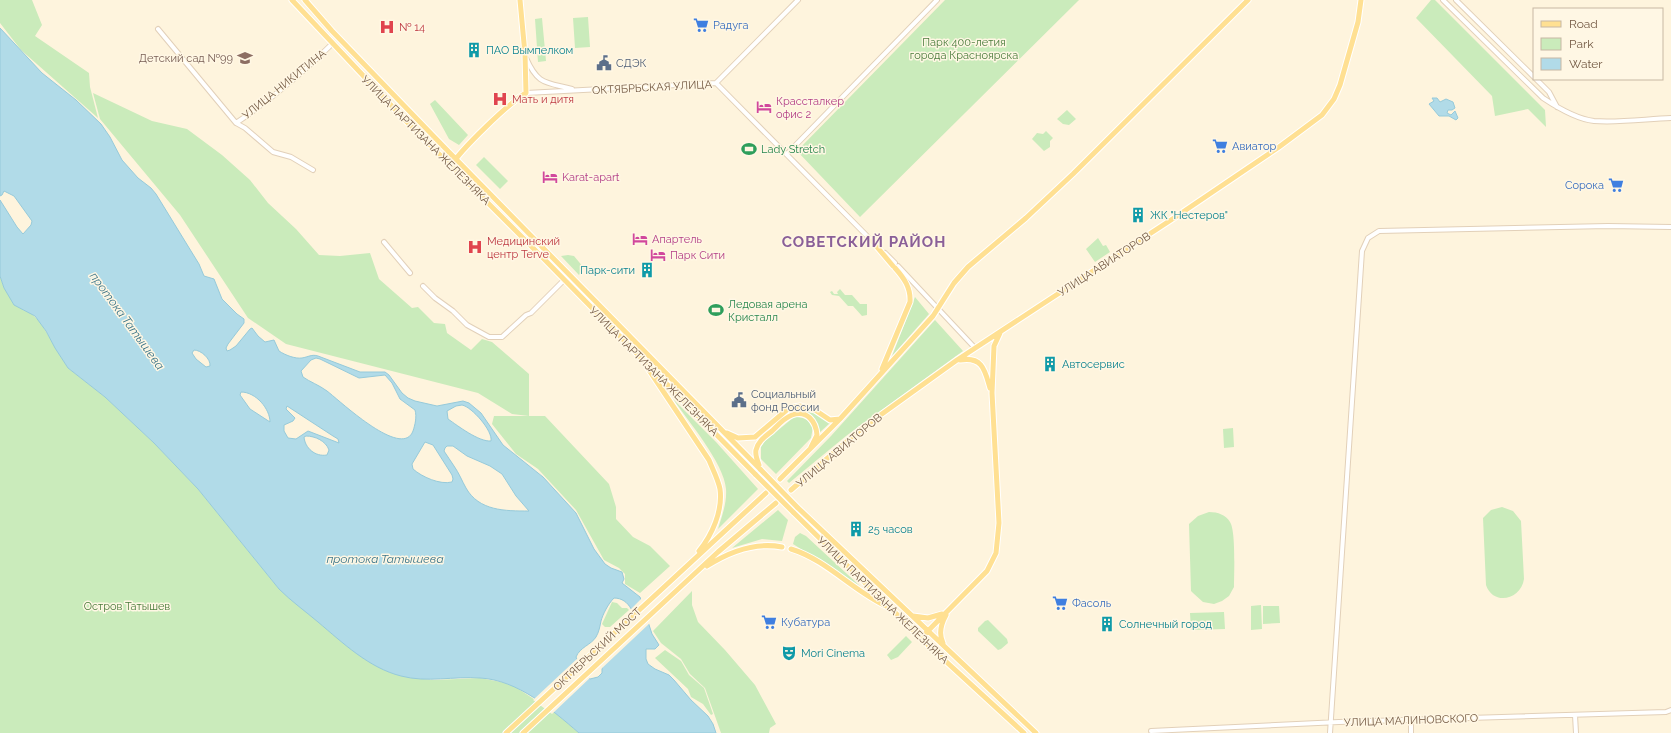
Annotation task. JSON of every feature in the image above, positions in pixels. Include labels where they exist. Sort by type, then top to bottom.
[{"type":"main road","name":"УЛИЦА ПАРТИЗАНА ЖЕЛЕЗНЯКА","points":[[305,0],[369,70],[797,507],[1036,733]]},
{"type":"main road","points":[[451,166],[455,158],[491,123],[526,93],[526,58],[520,0]]},
{"type":"main road","name":"УЛИЦА АВИАТОРОВ","points":[[780,479],[840,419],[933,316],[959,276],[1026,218],[1073,174],[1248,0]]},
{"type":"main road","name":"УЛИЦА АВИАТОРОВ","points":[[791,490],[861,429],[957,360],[1177,216],[1279,147],[1322,115],[1334,99],[1340,85],[1358,22],[1361,0]]},
{"type":"main road","name":"УЛИЦА ПАРТИЗАНА ЖЕЛЕЗНЯКА","points":[[294,1],[332,44],[405,120],[756,475],[890,608],[1024,733]]},
{"type":"main road","points":[[872,241],[904,277],[910,293],[910,302],[878,377]]},
{"type":"main road","points":[[922,638],[987,571],[997,547],[999,523],[992,393],[994,346],[1001,332]]},
{"type":"main road","points":[[957,360],[967,358],[982,365],[992,393]]},
{"type":"main road","points":[[642,359],[717,476],[720,490],[720,503],[713,528],[708,539],[688,564]]},
{"type":"main road","points":[[721,429],[738,438],[755,437],[789,408],[800,406],[815,410],[830,420],[840,419]]},
{"type":"main road","points":[[761,470],[756,457],[756,451],[759,444],[782,422],[796,414],[809,417],[816,430],[816,439],[806,454]]},
{"type":"main road","points":[[688,564],[766,492]]},
{"type":"main road","points":[[696,573],[776,503]]},
{"type":"main road","points":[[696,573],[721,557],[732,552],[764,545],[782,547]]},
{"type":"main road","points":[[791,549],[810,557],[872,600],[890,608]]},
{"type":"main road","name":"ОКТЯБРЬСКИЙ МОСТ","points":[[507,732],[688,564]]},
{"type":"main road","name":"ОКТЯБРЬСКИЙ МОСТ","points":[[523,733],[696,573]]},
{"type":"main road","points":[[913,616],[928,618],[936,617],[947,612]]},
{"type":"main road","points":[[946,649],[940,635],[942,624],[947,612]]},
{"type":"street","points":[[716,83],[798,0]]},
{"type":"street","points":[[787,154],[937,0]]},
{"type":"street","points":[[1443,0],[1543,98],[1570,114],[1592,121],[1671,118]]},
{"type":"street","points":[[1456,0],[1533,76]]},
{"type":"street","name":"УЛИЦА НИКИТИНА","points":[[158,29],[236,123],[245,128],[273,152],[291,157],[313,170]]},
{"type":"street","name":"УЛИЦА НИКИТИНА","points":[[236,123],[269,98],[332,44]]},
{"type":"street","points":[[526,58],[532,71],[542,82],[577,90]]},
{"type":"street","points":[[1537,80],[1549,92],[1557,107]]},
{"type":"street","name":"ОКТЯБРЬСКАЯ УЛИЦА","points":[[526,93],[716,83],[872,241]]},
{"type":"street","points":[[1330,733],[1362,251],[1368,238],[1379,231],[1608,226],[1671,227]]},
{"type":"street","points":[[384,242],[410,273]]},
{"type":"street","points":[[895,266],[938,308],[975,348]]},
{"type":"street","points":[[423,286],[467,325],[489,337],[502,337],[526,315],[531,313],[564,280]]},
{"type":"street","name":"УЛИЦА МАЛИНОВСКОГО","points":[[1151,731],[1410,720],[1666,712],[1671,710]]},
{"type":"street","points":[[1575,715],[1576,733]]},
{"type":"street","points":[[1410,720],[1411,733]]},
{"type":"green space","points":[[0,0],[32,0],[42,25],[35,36],[89,73],[90,87],[98,118],[21,50],[0,23]]},
{"type":"green space","name":"Парк 400-летия города Красноярска","points":[[945,0],[1079,0],[860,217],[797,151]]},
{"type":"green space","points":[[1431,0],[1435,0],[1545,110],[1546,127],[1528,109],[1495,116],[1492,96],[1416,18]]},
{"type":"green space","points":[[588,17],[590,47],[575,48],[573,18]]},
{"type":"green space","points":[[542,18],[546,61],[538,62],[535,19]]},
{"type":"green space","points":[[93,93],[152,121],[187,129],[222,155],[250,180],[268,203],[296,229],[319,255],[340,256],[370,253],[379,279],[412,308],[418,307],[434,323],[445,324],[447,333],[471,350],[482,339],[492,342],[529,374],[529,416],[512,414],[478,393],[286,344],[248,318],[180,215],[100,119]]},
{"type":"green space","points":[[435,100],[468,135],[459,145],[449,139],[430,104]]},
{"type":"green space","points":[[1067,110],[1076,119],[1069,125],[1063,124],[1057,119]]},
{"type":"green space","points":[[1046,131],[1053,138],[1050,141],[1050,147],[1044,151],[1032,139],[1037,133],[1043,134]]},
{"type":"green space","points":[[484,157],[508,181],[500,189],[476,165]]},
{"type":"green space","points":[[1098,238],[1103,246],[1106,245],[1110,252],[1095,262],[1086,249]]},
{"type":"green space","points":[[561,256],[574,256],[584,268],[579,275]]},
{"type":"green space","name":"Остров Татышев","points":[[0,276],[4,288],[23,310],[31,313],[40,322],[68,368],[105,397],[154,443],[198,489],[279,589],[348,647],[364,659],[392,673],[413,678],[434,680],[480,678],[514,686],[558,715],[579,733],[0,733]]},
{"type":"green space","points":[[840,289],[845,295],[852,295],[860,304],[867,304],[867,315],[862,316],[853,306],[848,306],[839,296],[832,295],[830,292],[832,291],[834,294],[838,294],[837,292]]},
{"type":"green space","points":[[915,297],[929,314],[892,356]]},
{"type":"green space","points":[[935,320],[963,351],[846,436],[789,483],[787,481],[831,436]]},
{"type":"green space","points":[[673,399],[716,442],[758,489],[718,529],[726,499],[724,479],[719,467],[704,442]]},
{"type":"green space","points":[[804,409],[816,413],[830,423],[819,433],[817,423],[807,413],[791,412],[791,410]]},
{"type":"green space","points":[[494,416],[545,416],[609,484],[616,507],[616,519],[633,537],[650,546],[670,566],[640,593],[625,584],[625,574],[619,568],[604,560],[576,510],[538,469],[516,454],[492,424]]},
{"type":"green space","points":[[794,417],[805,419],[811,424],[813,427],[811,438],[776,474],[761,459],[761,447],[765,441]]},
{"type":"green space","points":[[1233,428],[1234,447],[1224,448],[1223,429]]},
{"type":"green space","points":[[1502,507],[1513,511],[1521,521],[1524,579],[1518,592],[1513,596],[1506,598],[1494,596],[1486,585],[1483,518],[1491,510]]},
{"type":"green space","points":[[778,510],[788,520],[782,541],[762,539],[732,548]]},
{"type":"green space","points":[[1209,512],[1221,514],[1226,517],[1232,527],[1234,543],[1234,587],[1229,596],[1214,604],[1203,602],[1191,591],[1189,524],[1198,516]]},
{"type":"green space","points":[[800,533],[806,536],[860,586],[793,544],[795,537]]},
{"type":"green space","points":[[692,591],[692,605],[698,622],[725,650],[755,685],[776,724],[770,728],[769,733],[721,733],[705,688],[690,674],[681,659],[661,643],[653,631]]},
{"type":"green space","points":[[612,602],[617,603],[622,608],[627,608],[629,610],[610,627],[605,627],[602,624]]},
{"type":"green space","points":[[1261,605],[1262,629],[1251,630],[1251,606]]},
{"type":"green space","points":[[1263,606],[1279,606],[1280,623],[1263,624]]},
{"type":"green space","points":[[1224,612],[1225,629],[1191,630],[1190,613]]},
{"type":"green space","points":[[988,620],[1007,639],[1008,643],[1001,649],[998,650],[978,631],[978,628]]},
{"type":"green space","points":[[906,636],[912,642],[898,657],[891,660],[887,655]]},
{"type":"green space","points":[[665,650],[681,661],[689,675],[704,688],[713,714],[711,715],[703,704],[691,697],[688,689],[655,658]]},
{"type":"water","name":"протока Татышева","points":[[0,28],[42,73],[76,100],[101,124],[110,137],[122,160],[138,178],[156,194],[199,264],[204,276],[214,279],[222,299],[244,319],[244,323],[228,344],[226,348],[227,351],[236,346],[252,328],[265,342],[274,340],[279,351],[296,358],[316,355],[360,372],[385,372],[389,375],[402,393],[415,401],[437,406],[463,401],[469,403],[481,413],[503,445],[543,477],[576,513],[594,549],[605,564],[622,572],[624,579],[622,583],[640,597],[652,634],[659,645],[655,649],[646,649],[646,659],[648,664],[669,675],[674,680],[691,700],[708,716],[716,733],[579,733],[533,697],[508,684],[480,678],[411,678],[389,672],[357,654],[279,589],[198,489],[154,443],[105,397],[68,368],[46,331],[35,316],[14,305],[4,288],[0,276],[0,200],[23,234],[31,225],[32,221],[14,196],[4,191],[0,196]],"holes":[[[194,350],[197,350],[205,355],[210,363],[210,366],[206,367],[196,359],[192,353]],[[316,358],[359,378],[385,375],[392,383],[400,399],[415,410],[416,418],[413,431],[407,438],[397,438],[384,433],[370,425],[324,389],[303,377],[301,371],[311,360]],[[241,392],[252,395],[261,402],[268,412],[270,422],[250,409],[240,395]],[[462,405],[471,410],[489,431],[491,441],[481,439],[457,426],[448,419],[447,411],[456,406]],[[287,406],[338,439],[339,443],[308,431],[296,439],[288,438],[284,431],[284,425],[293,421],[295,418],[286,409]],[[306,436],[320,440],[328,447],[329,450],[327,455],[318,455],[311,451],[306,445],[304,437]],[[425,442],[433,445],[453,479],[452,482],[447,483],[437,481],[421,475],[413,469],[412,464]],[[447,446],[453,446],[467,456],[490,466],[502,474],[516,496],[529,511],[502,510],[485,505],[471,496],[444,451]],[[614,598],[620,599],[628,604],[635,619],[636,629],[602,664],[602,673],[598,677],[590,679],[583,674],[576,657],[580,651],[596,637],[604,612]]]},
{"type":"water","points":[[1432,98],[1437,98],[1440,102],[1446,99],[1453,102],[1455,108],[1448,110],[1447,113],[1451,115],[1455,111],[1458,118],[1456,120],[1449,116],[1439,116],[1429,104],[1434,101]]},
{"type":"pier","points":[[642,598],[650,623],[600,670],[600,663],[634,628],[634,618],[630,610]]},
{"type":"pier","points":[[579,657],[585,672],[592,676],[552,714],[533,700]]},
{"type":"place","name":"Радуга","points":[[701,25]]},
{"type":"place","name":"№ 14","points":[[387,27]]},
{"type":"place","name":"ПАО Вымпелком","points":[[474,50]]},
{"type":"place","name":"Детский сад №99","points":[[245,58]]},
{"type":"place","name":"СДЭК","points":[[604,63]]},
{"type":"place","name":"Мать и дитя","points":[[500,99]]},
{"type":"place","name":"Крассталкер офис 2","points":[[764,107]]},
{"type":"place","name":"Авиатор","points":[[1220,146]]},
{"type":"place","name":"Lady Stretch","points":[[749,149]]},
{"type":"place","name":"Karat-apart","points":[[550,177]]},
{"type":"place","name":"Сорока","points":[[1616,185]]},
{"type":"place","name":"ЖК \"Нестеров\"","points":[[1138,215]]},
{"type":"place","name":"Апартель","points":[[640,239]]},
{"type":"place","name":"Медицинский центр Terve","points":[[475,247]]},
{"type":"place","name":"Парк Сити","points":[[658,255]]},
{"type":"place","name":"Парк-сити","points":[[647,270]]},
{"type":"place","name":"Ледовая арена Кристалл","points":[[716,310]]},
{"type":"place","name":"Автосервис","points":[[1050,364]]},
{"type":"place","name":"Социальный фонд России","points":[[739,400]]},
{"type":"place","name":"25 часов","points":[[856,529]]},
{"type":"place","name":"Фасоль","points":[[1060,603]]},
{"type":"place","name":"Кубатура","points":[[769,622]]},
{"type":"place","name":"Солнечный город","points":[[1107,624]]},
{"type":"place","name":"Mori Cinema","points":[[789,653]]},
{"type":"district","name":"СОВЕТСКИЙ РАЙОН","points":[[864,242]]}]
